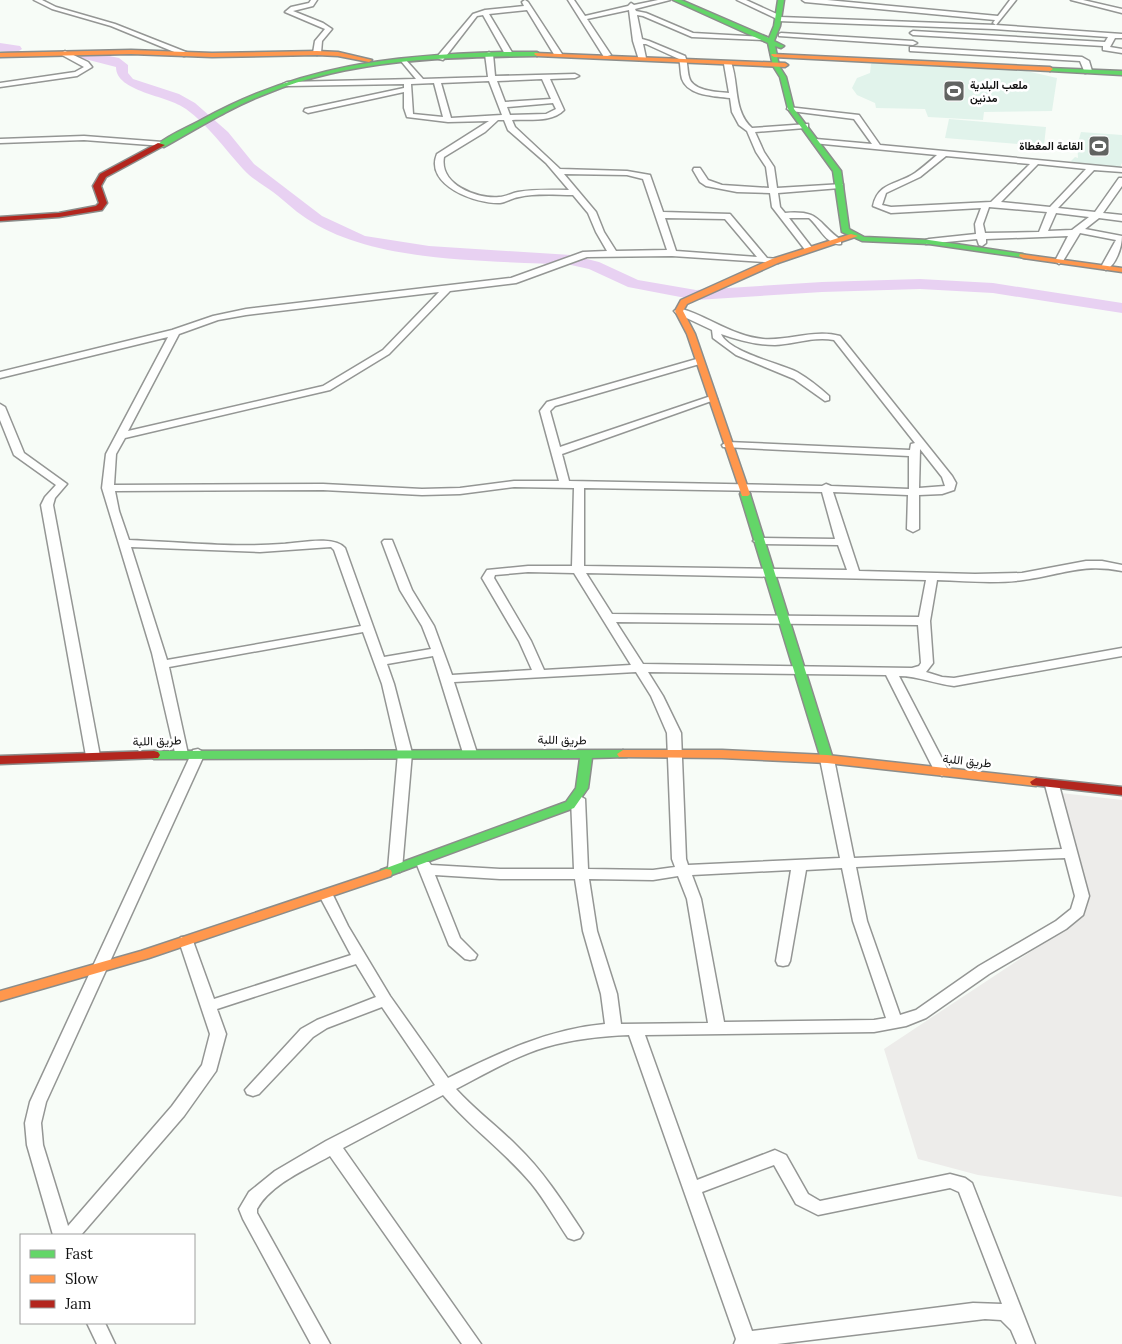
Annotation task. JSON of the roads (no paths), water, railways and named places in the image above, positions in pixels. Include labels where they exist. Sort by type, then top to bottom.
[{"type":"street","points":[[37,0],[54,8],[113,25],[187,54]]},
{"type":"street","points":[[314,0],[311,5],[293,8],[288,12],[321,24],[329,29],[319,41],[317,53]]},
{"type":"street","points":[[523,0],[558,54]]},
{"type":"street","points":[[571,0],[607,56]]},
{"type":"street","points":[[584,18],[667,0]]},
{"type":"street","points":[[676,0],[779,44],[913,46],[1082,59],[1085,61],[1088,71]]},
{"type":"street","points":[[740,0],[779,44]]},
{"type":"street","points":[[781,0],[779,44],[783,77],[792,109],[837,171],[845,230],[854,236],[873,240],[929,242],[982,248],[1122,270]]},
{"type":"street","points":[[805,0],[843,1],[916,9],[955,9],[1000,18]]},
{"type":"street","points":[[893,6],[900,0]]},
{"type":"street","points":[[994,27],[1013,0]]},
{"type":"street","points":[[1074,0],[1122,11]]},
{"type":"street","points":[[623,4],[692,35],[913,61],[1122,73]]},
{"type":"street","points":[[632,7],[637,41],[642,58]]},
{"type":"street","points":[[440,58],[473,17],[484,12],[528,8]]},
{"type":"street","points":[[913,61],[916,9]]},
{"type":"street","points":[[484,12],[509,54]]},
{"type":"street","points":[[0,219],[59,215],[99,208],[103,203],[97,186],[98,180],[179,135],[265,91],[346,67],[379,62],[489,54],[607,56],[728,64],[779,44],[915,24],[994,27],[1122,36]]},
{"type":"street","points":[[914,33],[1107,44]]},
{"type":"street","points":[[1113,35],[1106,48],[1122,51]]},
{"type":"street","points":[[637,41],[655,45],[684,60],[688,83],[704,91],[733,96]]},
{"type":"street","points":[[0,55],[147,52],[187,54],[317,53],[345,55],[379,62]]},
{"type":"street","points":[[0,85],[71,75],[88,67],[86,64],[72,59],[66,53]]},
{"type":"street","points":[[489,54],[492,78],[506,119],[514,131],[540,152],[558,171],[592,212],[600,232],[613,252]]},
{"type":"street","points":[[405,61],[421,81]]},
{"type":"street","points":[[728,64],[738,118],[750,130],[760,152],[770,167],[776,207],[810,249]]},
{"type":"street","points":[[308,111],[421,81],[575,76]]},
{"type":"street","points":[[408,85],[410,115],[448,120],[495,120],[555,114],[560,110],[545,77]]},
{"type":"street","points":[[437,80],[448,120]]},
{"type":"street","points":[[287,84],[408,85]]},
{"type":"street","points":[[501,105],[556,101]]},
{"type":"street","points":[[792,109],[854,116],[878,147]]},
{"type":"street","points":[[495,120],[485,129],[471,135],[440,156],[438,166],[443,178],[463,192],[493,200],[503,200],[519,194],[575,192]]},
{"type":"street","points":[[750,130],[805,126]]},
{"type":"street","points":[[0,141],[84,138],[164,144]]},
{"type":"street","points":[[816,141],[1122,170]]},
{"type":"street","points":[[944,152],[917,175],[884,191],[877,202],[878,207],[891,210],[990,204],[1053,209],[1122,218]]},
{"type":"street","points":[[982,248],[979,224],[990,204],[1036,162]]},
{"type":"street","points":[[1043,233],[1053,209],[1092,167]]},
{"type":"street","points":[[697,170],[704,181],[711,185],[774,190],[840,186]]},
{"type":"street","points":[[558,171],[643,175],[650,184],[672,253]]},
{"type":"street","points":[[1059,261],[1076,231],[1097,215],[1122,180]]},
{"type":"street","points":[[782,216],[802,214],[812,216],[838,242]]},
{"type":"street","points":[[659,215],[727,216],[770,260]]},
{"type":"street","points":[[929,242],[980,236],[1076,231],[1121,239],[1118,252],[1106,267]]},
{"type":"street","points":[[682,306],[709,289],[770,260],[854,236]]},
{"type":"street","points":[[0,375],[175,332],[216,318],[246,312],[514,281],[574,257],[613,252],[672,253],[770,260]]},
{"type":"street","points":[[120,436],[326,388],[364,368],[386,352],[446,290]]},
{"type":"street","points":[[107,488],[323,487],[422,492],[460,491],[514,484],[826,487],[912,492],[942,491],[950,488],[951,483],[837,338],[828,336],[762,342],[726,334],[682,306]]},
{"type":"street","points":[[682,306],[770,572],[827,759],[860,921],[896,1022]]},
{"type":"street","points":[[717,328],[716,336],[727,346],[796,375],[808,382],[825,398]]},
{"type":"street","points":[[175,332],[110,454],[106,472],[107,488],[162,665],[181,754]]},
{"type":"street","points":[[565,485],[545,411],[551,404],[700,361]]},
{"type":"street","points":[[557,452],[712,399]]},
{"type":"street","points":[[1,413],[20,455],[62,484],[46,504],[93,756]]},
{"type":"street","points":[[913,529],[912,492],[916,439]]},
{"type":"street","points":[[727,445],[914,453]]},
{"type":"street","points":[[580,485],[578,570],[641,668],[667,715],[674,733],[677,753],[679,859],[694,899],[701,929],[718,1028]]},
{"type":"street","points":[[826,487],[842,542],[854,574]]},
{"type":"street","points":[[759,541],[842,542]]},
{"type":"street","points":[[388,542],[406,590],[428,626],[448,679],[470,752]]},
{"type":"street","points":[[123,543],[260,549],[334,544],[339,548],[380,661],[400,727],[405,753],[395,869]]},
{"type":"street","points":[[540,674],[525,641],[488,578],[491,572],[500,570],[578,570],[1022,577],[1095,564],[1122,568]]},
{"type":"street","points":[[448,679],[641,668],[913,672],[923,669],[927,663],[924,621],[932,577]]},
{"type":"street","points":[[608,618],[784,618],[924,621]]},
{"type":"street","points":[[162,665],[368,628]]},
{"type":"street","points":[[380,661],[438,652]]},
{"type":"street","points":[[913,672],[941,681],[954,682],[1122,652]]},
{"type":"street","points":[[891,672],[942,772]]},
{"type":"street","points":[[62,1234],[35,1145],[33,1123],[38,1102],[198,753]]},
{"type":"street","name":"طريق اللبة","points":[[0,760],[198,753],[677,753],[827,759],[1052,785],[1122,791]]},
{"type":"street","points":[[586,754],[582,790],[578,799],[581,874],[590,931],[609,994],[614,1030]]},
{"type":"street","points":[[321,1344],[252,1223],[248,1209],[255,1197],[281,1176],[332,1146],[518,1051],[574,1034],[614,1030],[874,1026],[896,1022],[921,1014],[984,970],[1061,925],[1078,911],[1082,896],[1052,785]]},
{"type":"street","points":[[425,865],[570,805],[578,799]]},
{"type":"street","points":[[0,996],[186,941],[326,895],[395,869],[425,865],[500,874],[653,874],[684,870],[1071,853]]},
{"type":"street","points":[[425,865],[454,941],[470,955]]},
{"type":"street","points":[[783,961],[799,866]]},
{"type":"street","points":[[326,895],[385,1000],[445,1087],[467,1112],[511,1150],[538,1179],[574,1233]]},
{"type":"street","points":[[72,1234],[178,1112],[210,1067],[218,1034],[210,1006],[186,941]]},
{"type":"street","points":[[210,1006],[360,958]]},
{"type":"street","points":[[253,1090],[306,1033],[322,1024],[385,1000]]},
{"type":"street","points":[[635,1030],[745,1343],[973,1311],[996,1310],[1007,1314],[1017,1321]]},
{"type":"street","points":[[332,1146],[472,1344]]},
{"type":"street","points":[[692,1190],[775,1158],[780,1160],[802,1199],[818,1208],[924,1185],[950,1181],[959,1183],[966,1188],[1026,1344]]},
{"type":"street","points":[[96,1324],[106,1344]]},
{"type":"waterway","points":[[0,47],[16,49]]},
{"type":"waterway","points":[[85,55],[115,61],[122,65],[122,74],[129,82],[174,97],[190,106],[223,135],[249,167],[317,219],[361,240],[429,251],[571,260],[594,265],[634,284],[696,295],[822,287],[920,284],[993,288],[1122,308]]},
{"type":"place","name":"ملعب البلدية مدنين","points":[[954,91]]},
{"type":"place","name":"القاعة المغطاة","points":[[1099,146]]}]
